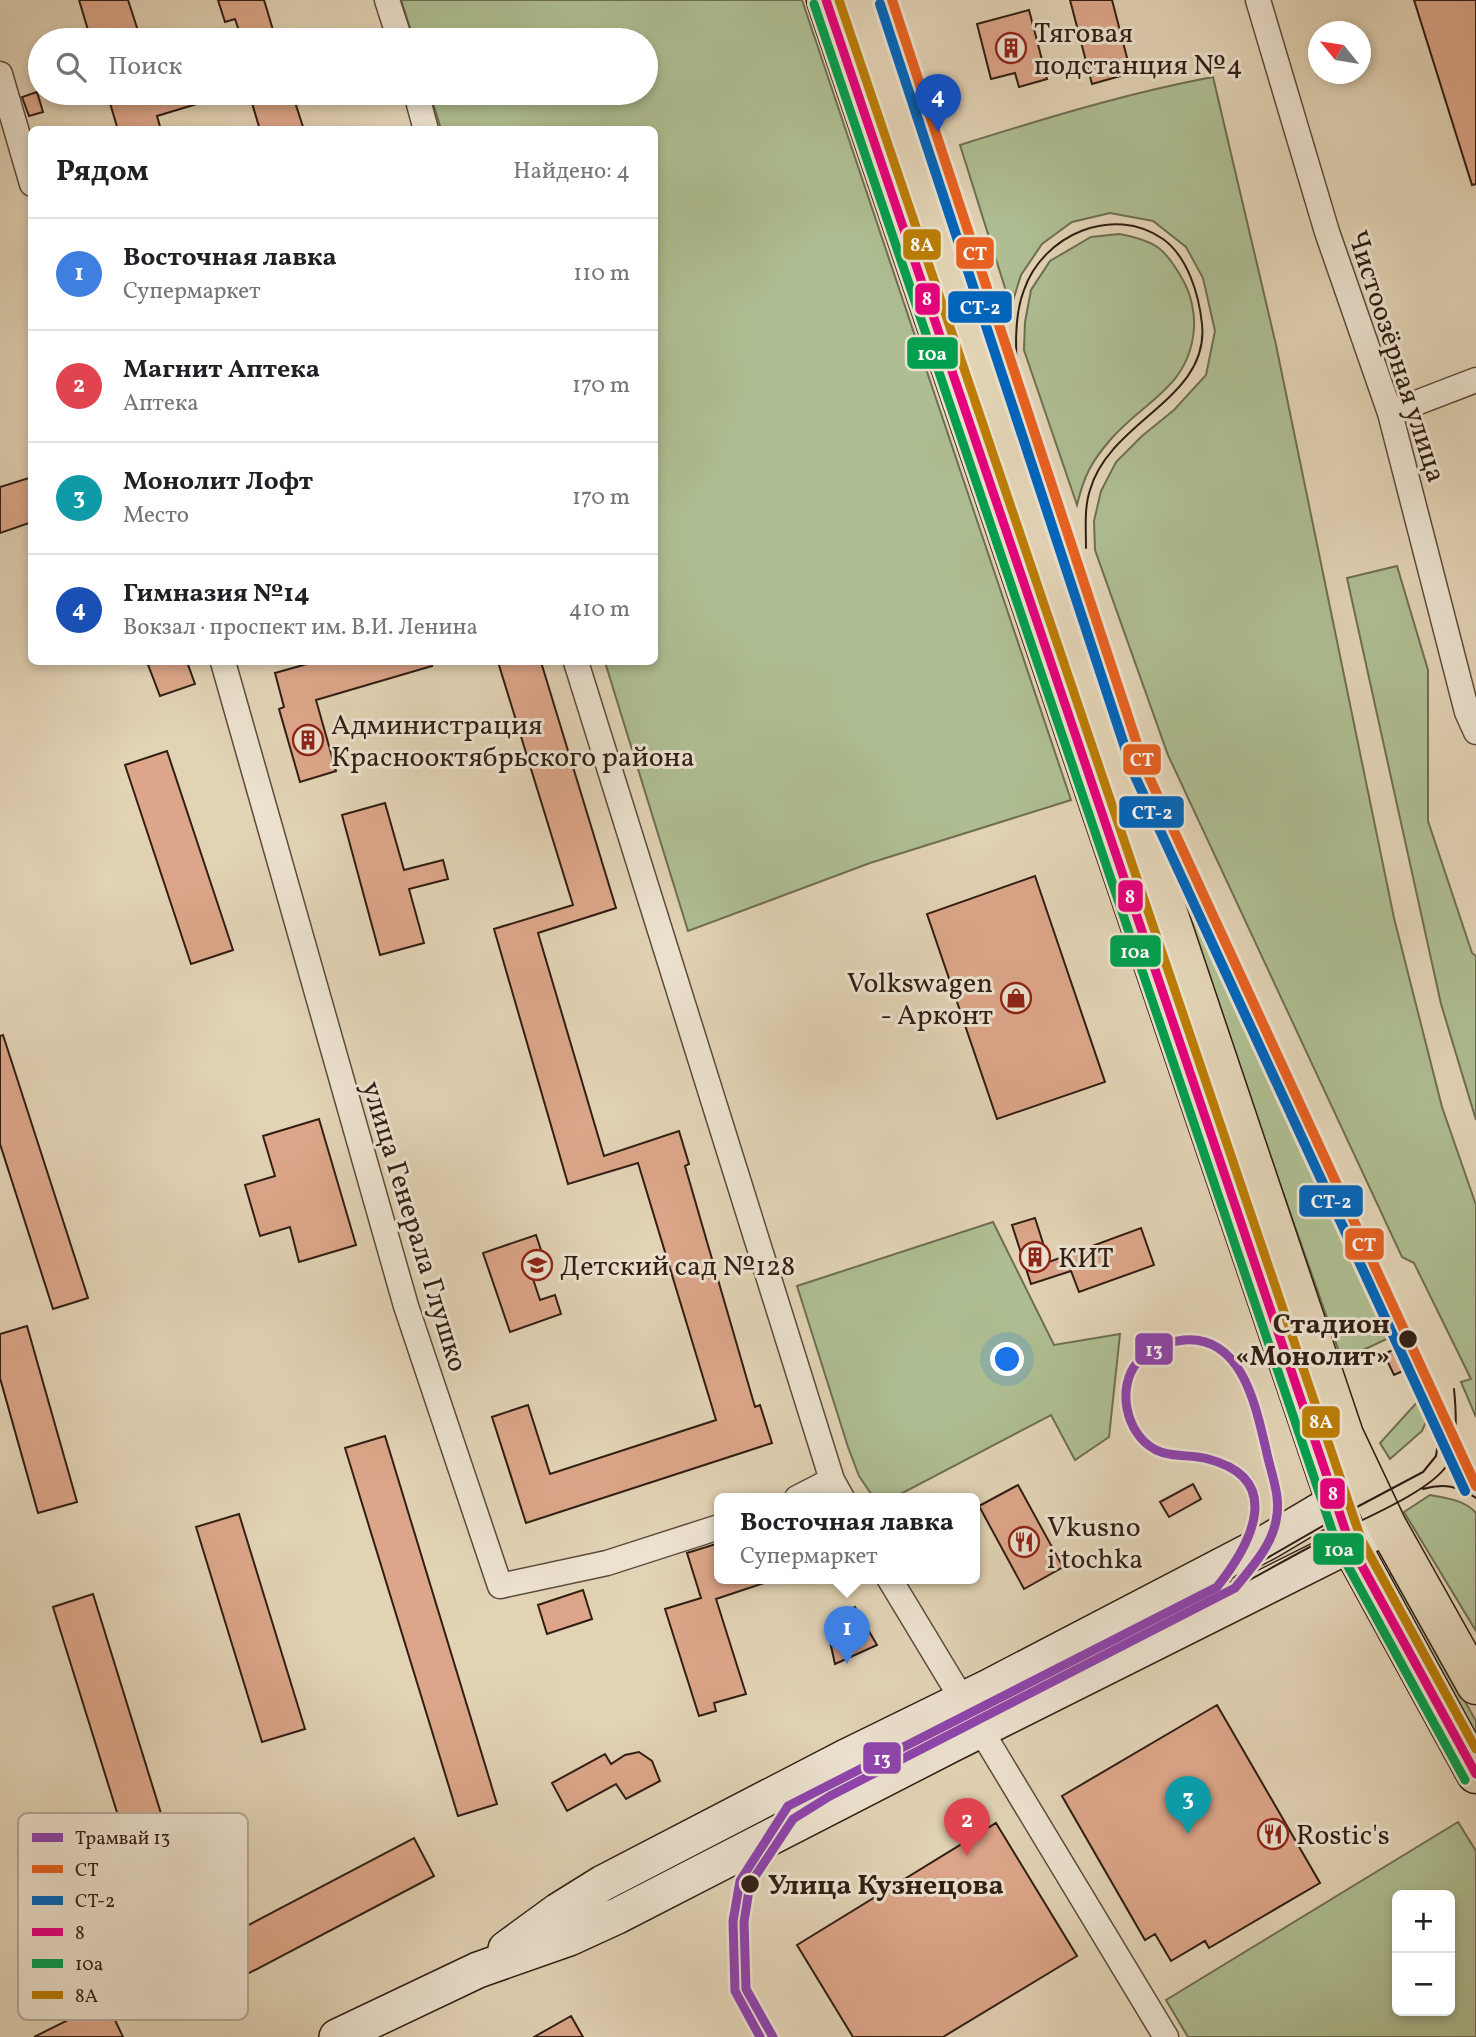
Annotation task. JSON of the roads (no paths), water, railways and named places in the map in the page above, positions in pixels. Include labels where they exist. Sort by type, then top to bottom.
[{"type":"main road","points":[[826,0],[1350,1493],[1387,1526],[1476,1685]]},
{"type":"main road","points":[[864,0],[926,194],[1340,1421],[1350,1493],[1350,1545],[1476,1774]]},
{"type":"street","points":[[387,0],[396,28]]},
{"type":"street","name":"Чистоозёрная улица","points":[[1258,0],[1327,232],[1390,413],[1467,712],[1476,732]]},
{"type":"street","points":[[0,74],[28,170]]},
{"type":"street","points":[[419,105],[425,126]]},
{"type":"street","points":[[1390,413],[1476,380]]},
{"type":"street","name":"улица Генерала Глушко","points":[[224,665],[406,1306],[500,1586],[607,1563],[714,1529]]},
{"type":"street","points":[[577,665],[837,1489],[819,1493]]},
{"type":"street","points":[[478,1970],[558,1911],[603,1883],[1269,1541],[1350,1493]]},
{"type":"street","points":[[337,2037],[478,1970],[569,1938],[1387,1526]]},
{"type":"street","points":[[894,1584],[1166,2037]]},
{"type":"tram line","points":[[1018,385],[1018,313],[1033,271],[1047,254],[1063,240],[1102,225],[1123,224],[1143,229],[1172,247],[1186,266],[1195,289],[1202,324],[1200,350],[1191,372],[1175,391],[1117,445],[1101,466],[1088,497],[1086,548]]},
{"type":"tram line","name":"13","points":[[760,2037],[735,1991],[733,1921],[740,1881],[788,1806],[1217,1587],[1230,1570],[1250,1532],[1255,1514],[1254,1497],[1247,1481],[1232,1468],[1208,1459],[1168,1454],[1150,1447],[1133,1427],[1126,1402],[1127,1384],[1134,1367],[1158,1347],[1184,1340],[1205,1342],[1221,1350],[1245,1380],[1253,1400],[1276,1489],[1276,1521],[1270,1540],[1260,1557],[1235,1588],[830,1796],[793,1819],[750,1884],[744,1922],[746,1989],[773,2037]]},
{"type":"tram line","points":[[1235,1588],[1398,1502],[1436,1477],[1445,1468],[1453,1452],[1456,1430],[1454,1389]]},
{"type":"tram line","points":[[1217,1587],[1423,1472],[1436,1456],[1441,1422],[1439,1405]]},
{"type":"tram line","points":[[1423,1489],[1451,1487],[1476,1498]]},
{"type":"place","name":"Тяговая подстанция №4","points":[[1011,48]]},
{"type":"place","name":"Гимназия №14","points":[[938,132]]},
{"type":"place","name":"Администрация Краснооктябрьского района","points":[[308,740]]},
{"type":"place","name":"Volkswagen - Арконт","points":[[1016,998]]},
{"type":"place","name":"КИТ","points":[[1035,1257]]},
{"type":"place","name":"Детский сад №128","points":[[537,1265]]},
{"type":"place","name":"Стадион «Монолит»","points":[[1408,1339]]},
{"type":"place","name":"Vkusno i tochka","points":[[1024,1542]]},
{"type":"place","name":"Восточная лавка","points":[[847,1664]]},
{"type":"place","name":"Монолит Лофт","points":[[1188,1834]]},
{"type":"place","name":"Rostic's","points":[[1273,1834]]},
{"type":"place","name":"Магнит Аптека","points":[[967,1856]]},
{"type":"place","name":"Улица Кузнецова","points":[[750,1884]]}]
